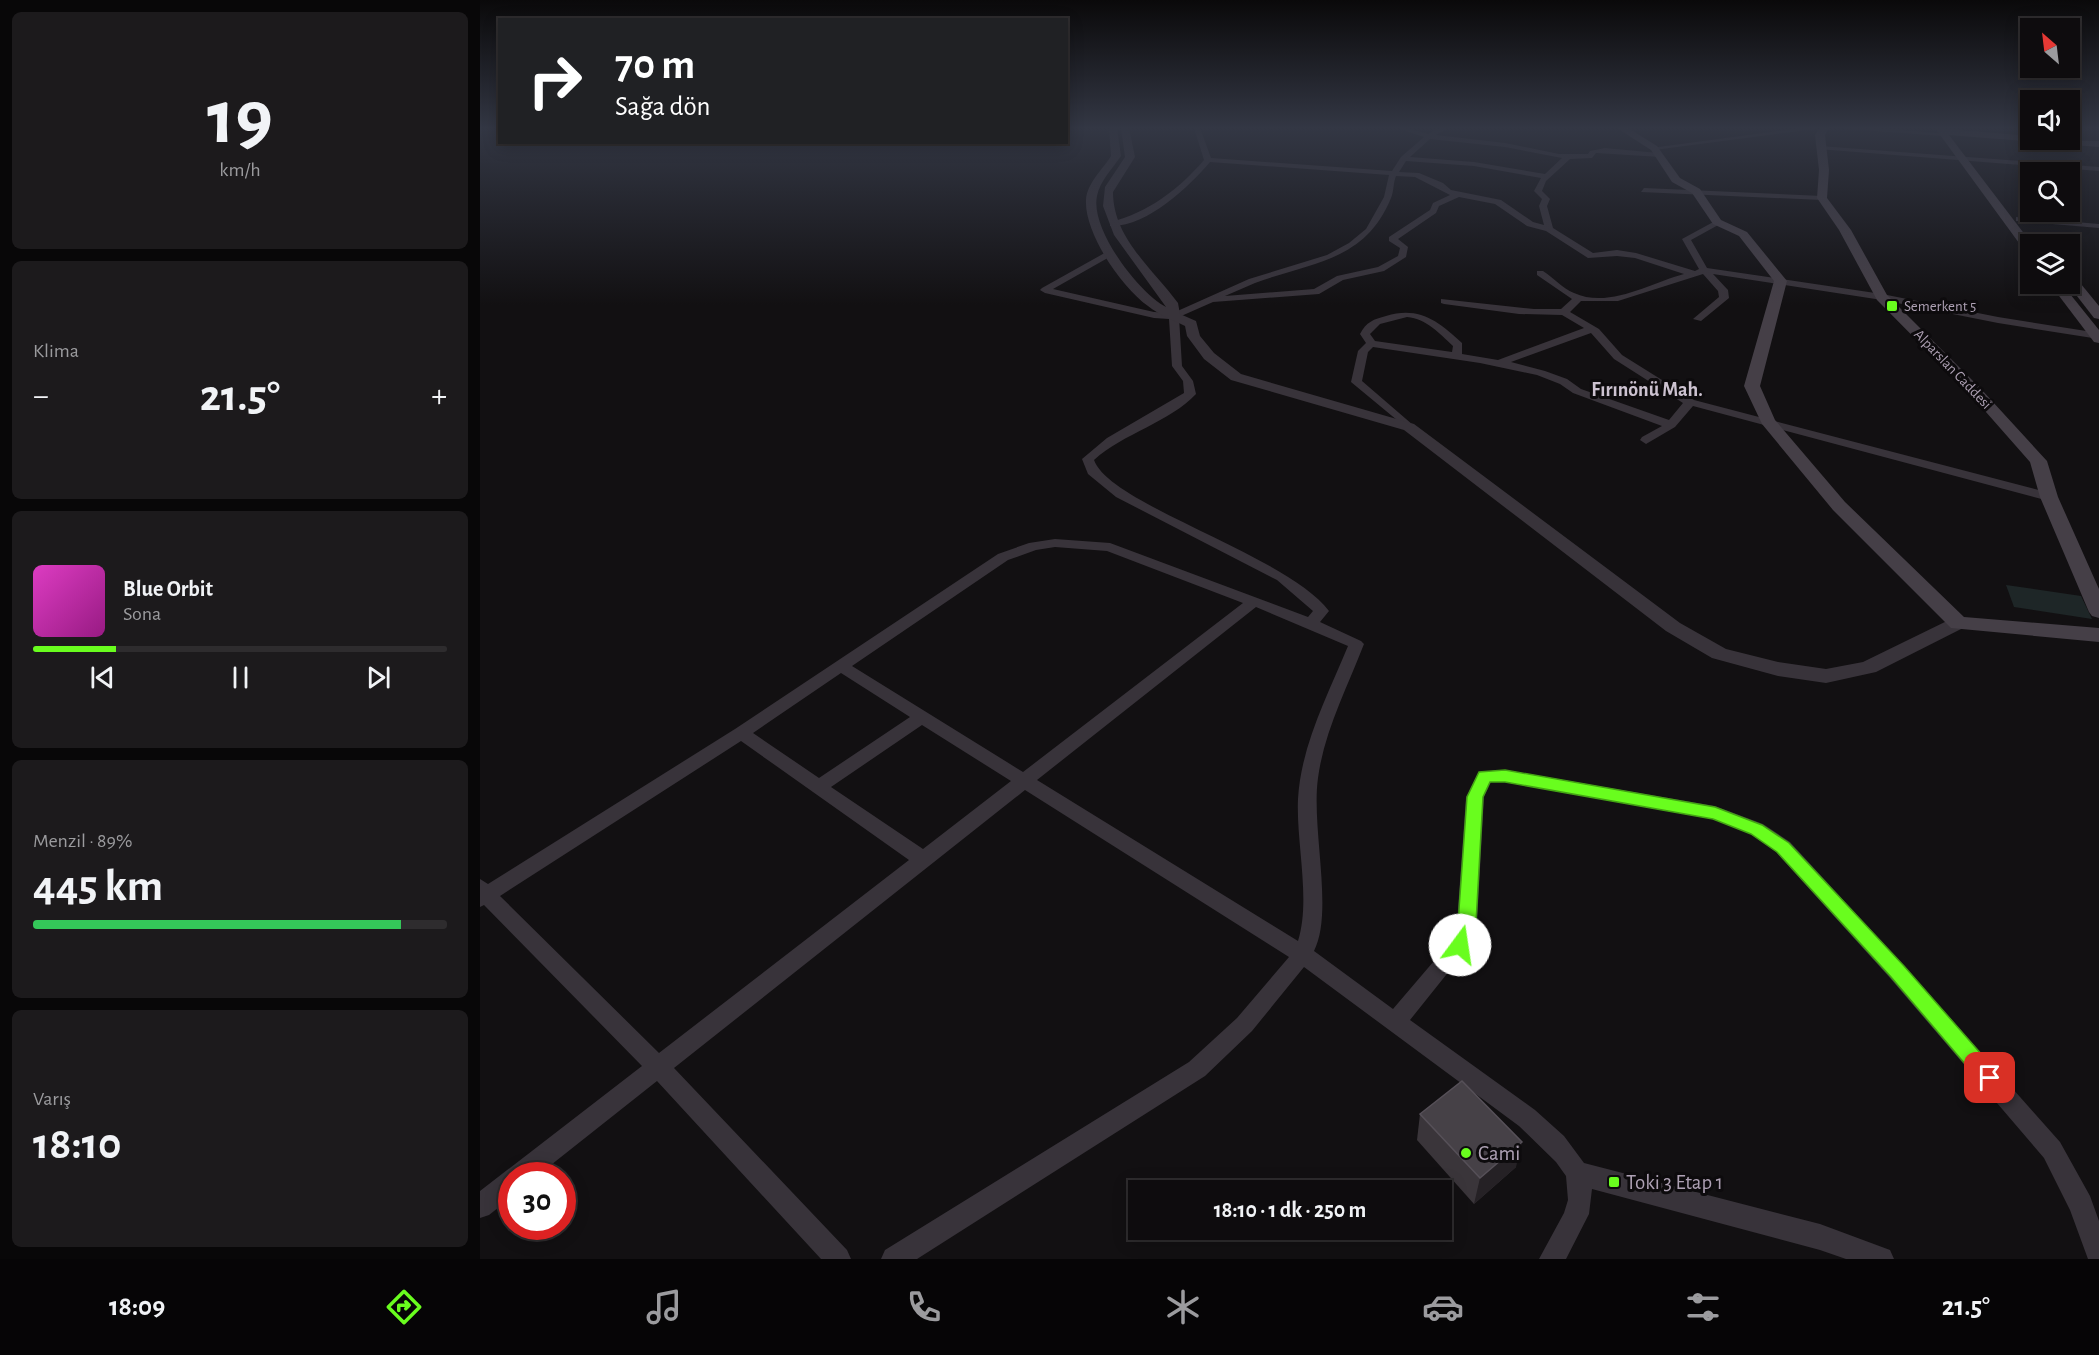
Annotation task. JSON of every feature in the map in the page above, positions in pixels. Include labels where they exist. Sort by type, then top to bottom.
[{"type":"main road","points":[[1688,187],[1696,191],[1718,222],[1743,234],[1781,281],[1752,386],[1768,421],[1839,506],[1958,623],[2099,635]]},
{"type":"main road","points":[[1822,198],[1823,187]]},
{"type":"main road","points":[[1985,187],[2020,235]]},
{"type":"main road","points":[[1990,187],[2032,234]]},
{"type":"main road","name":"Alparslan Caddesi","points":[[1822,198],[1845,230],[1882,297],[1976,392],[2038,461],[2049,497],[2099,612]]},
{"type":"main road","points":[[2080,292],[2099,315]]},
{"type":"main road","points":[[2064,294],[2098,337]]},
{"type":"street","points":[[1096,187],[1091,198],[1092,212],[1110,253],[1130,281],[1151,303],[1191,324],[1194,336],[1209,356],[1236,377],[1408,427]]},
{"type":"street","points":[[1112,187],[1108,193],[1109,213],[1117,232],[1172,303],[1177,366],[1188,381],[1190,394],[1173,408],[1115,437],[1096,451],[1088,459],[1092,471],[1121,494],[1282,577],[1322,611],[1311,623]]},
{"type":"street","points":[[1113,224],[1144,215],[1179,187]]},
{"type":"street","points":[[1110,253],[1046,290],[1154,315],[1174,315],[1252,281],[1330,257],[1352,245],[1369,230],[1388,197],[1391,187]]},
{"type":"street","points":[[1443,187],[1448,192],[1498,201],[1530,224],[1550,229],[1591,256],[1617,254],[1636,256],[1700,273],[1781,281],[1882,297],[2098,337]]},
{"type":"street","points":[[1541,187],[1538,191],[1546,199],[1543,206],[1550,229]]},
{"type":"street","points":[[1644,190],[1822,198]]},
{"type":"street","points":[[1208,300],[1316,292],[1340,278],[1394,264],[1402,257],[1404,247],[1392,239],[1426,216],[1436,205],[1458,194]]},
{"type":"street","points":[[2019,219],[2099,226]]},
{"type":"street","points":[[1698,319],[1724,298],[1723,290],[1700,273],[1686,238],[1718,222]]},
{"type":"street","points":[[1540,273],[1561,291],[1579,298],[1602,300],[1658,288],[1685,276],[1700,273]]},
{"type":"street","points":[[1564,312],[1579,298]]},
{"type":"street","points":[[1444,301],[1485,304],[1538,314],[1564,312],[1591,329],[1618,357],[1690,402],[2049,497]]},
{"type":"street","points":[[1371,344],[1365,334],[1373,323],[1406,314],[1421,315],[1436,322],[1458,345],[1457,356]]},
{"type":"street","points":[[1497,364],[1591,329]]},
{"type":"street","points":[[1671,425],[1576,391],[1570,382],[1457,356],[1371,344],[1363,351],[1356,381],[1408,427],[1673,627],[1719,654],[1778,669],[1826,676],[1869,667],[1958,623]]},
{"type":"street","points":[[1646,440],[1671,425],[1690,402]]},
{"type":"street","points":[[838,1259],[658,1067],[482,893],[741,733],[1003,557],[1034,546],[1055,543],[1110,547],[1252,603],[1311,623],[1356,644],[1314,754],[1309,778],[1306,827],[1311,932],[1303,955],[1236,1035],[1197,1069],[894,1259]]},
{"type":"street","points":[[536,1162],[1252,603]]},
{"type":"street","points":[[842,667],[1303,955],[1527,1118],[1561,1147],[1578,1173],[1581,1202],[1552,1259]]},
{"type":"street","points":[[818,787],[922,717]]},
{"type":"street","points":[[741,733],[924,860]]},
{"type":"street","points":[[1396,1021],[1460,945],[1467,923],[1475,797],[1485,776],[1505,776],[1715,813],[1756,829],[1783,847],[1897,972],[2052,1150],[2081,1205],[2099,1256]]},
{"type":"street","points":[[1578,1173],[1820,1237],[1881,1259]]},
{"type":"street","points":[[480,1206],[498,1192]]},
{"type":"shaded area","points":[[2006,585],[2081,596],[2092,619],[2014,607]]},
{"type":"building","points":[[1462,1081],[1522,1142],[1480,1178],[1420,1114]]},
{"type":"place","name":"Semerkent 5","points":[[1892,306]]},
{"type":"place","name":"Cami","points":[[1466,1153]]},
{"type":"place","name":"Toki 3 Etap 1","points":[[1614,1182]]},
{"type":"district","name":"Fırınönü Mah.","points":[[1647,389]]},
{"type":"route","points":[[1460,945],[1467,923],[1475,797],[1485,776],[1505,776],[1715,813],[1756,829],[1783,847],[1990,1078]]}]
